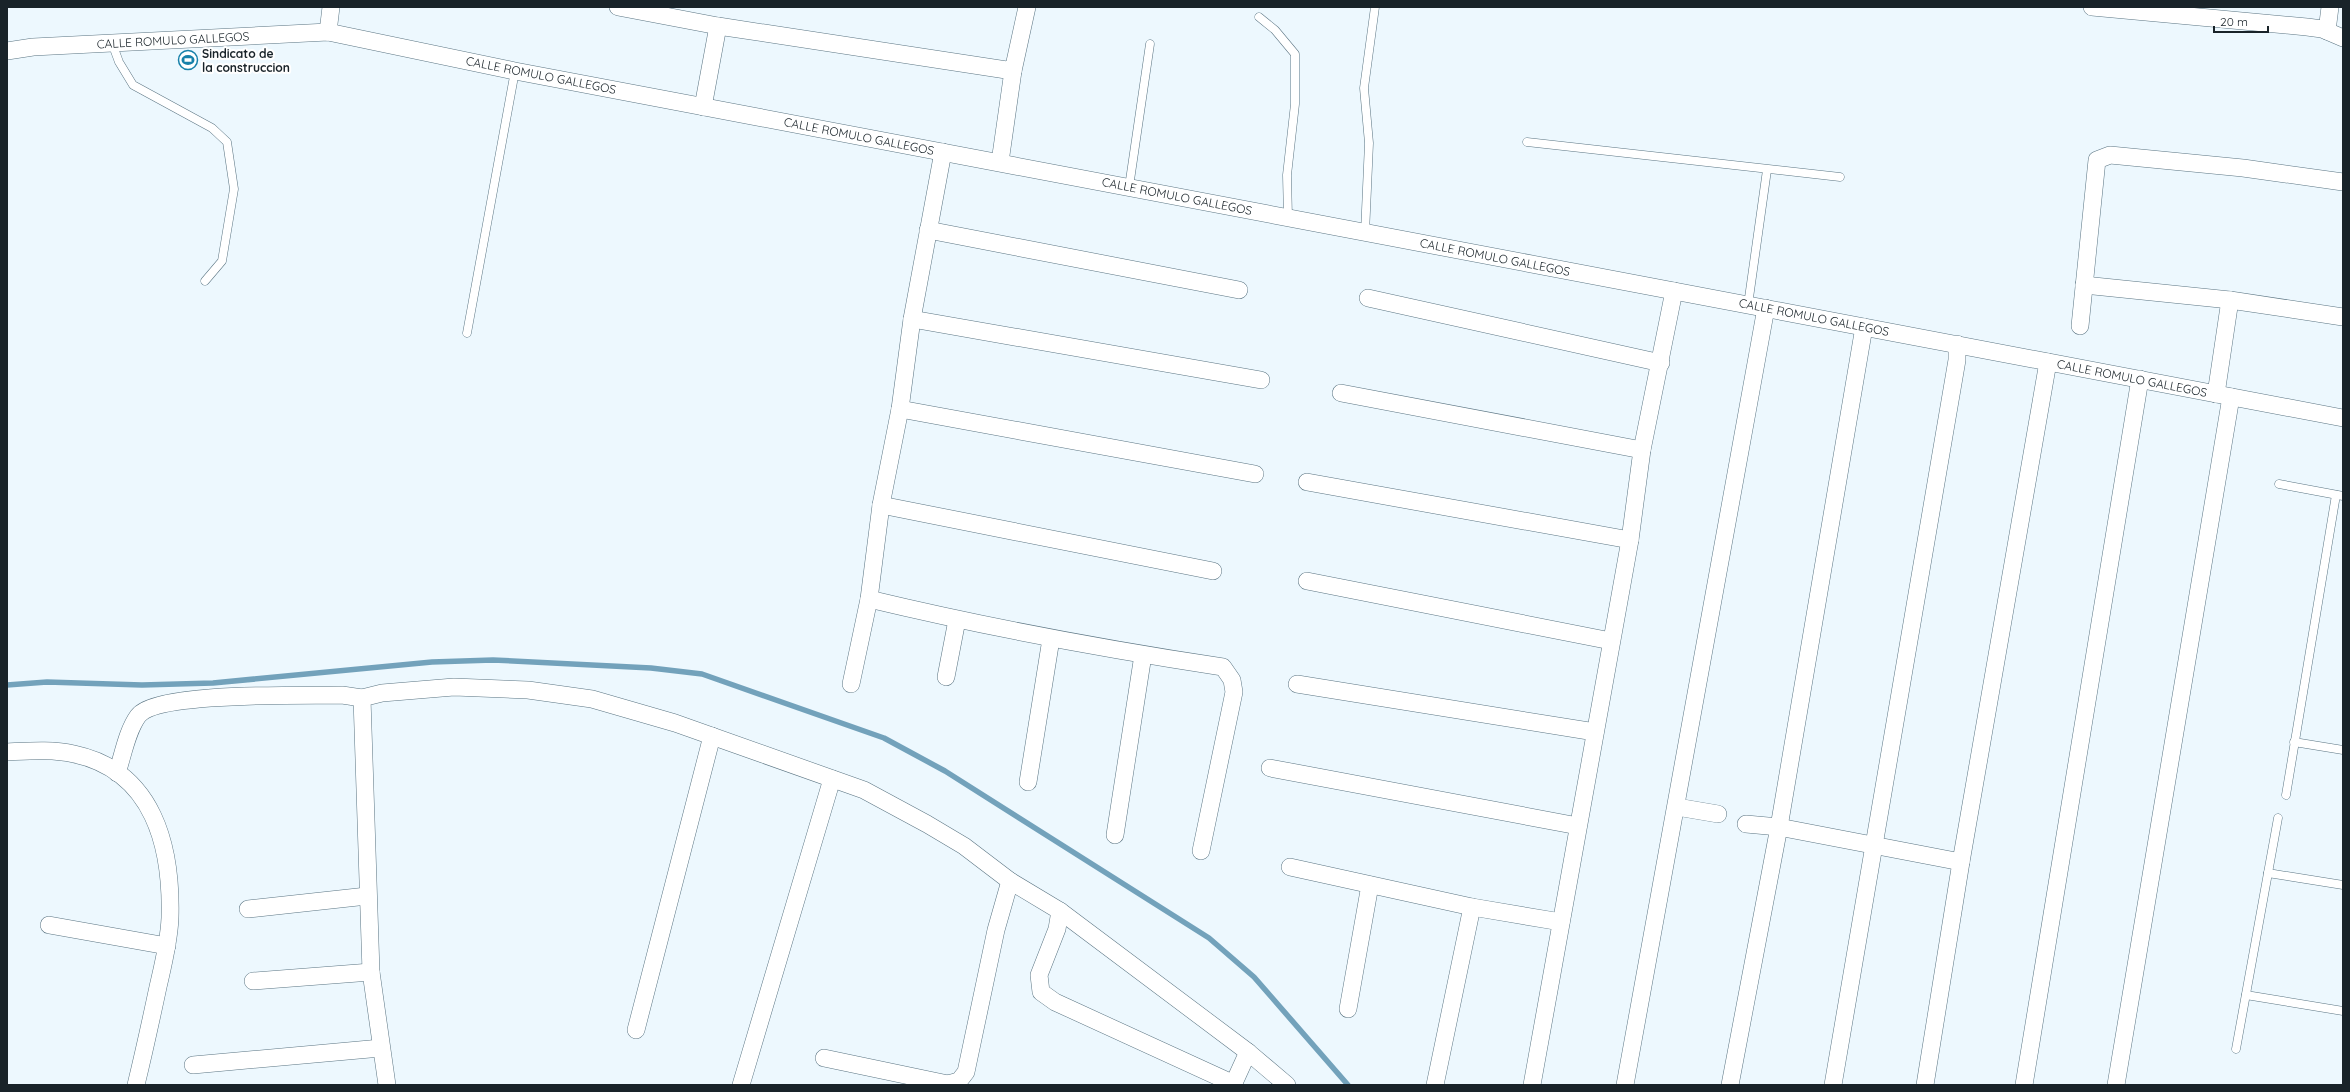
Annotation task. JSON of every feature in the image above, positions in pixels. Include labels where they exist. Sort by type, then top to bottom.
[{"type":"street","points":[[328,32],[331,7]]},
{"type":"street","points":[[618,7],[718,26],[1013,71]]},
{"type":"street","points":[[1000,162],[1013,71],[1027,7]]},
{"type":"street","points":[[2092,7],[2307,27],[2327,31],[2343,38]]},
{"type":"street","points":[[2327,31],[2330,7]]},
{"type":"street","points":[[703,106],[718,26]]},
{"type":"street","name":"CALLE ROMULO GALLEGOS","points":[[7,51],[33,47],[328,32],[515,71],[2343,418]]},
{"type":"street","points":[[851,684],[869,599],[881,505],[900,409],[912,319],[943,152]]},
{"type":"street","points":[[2080,326],[2097,160],[2110,155],[2236,168],[2343,182]]},
{"type":"street","points":[[928,230],[1239,290]]},
{"type":"street","points":[[2084,285],[2230,300],[2343,317]]},
{"type":"street","points":[[1532,1085],[1630,540],[1642,450],[1661,363],[1674,291]]},
{"type":"street","points":[[1368,298],[1661,363]]},
{"type":"street","points":[[2116,1085],[2224,395],[2230,300]]},
{"type":"street","points":[[1625,1085],[1677,807],[1766,308]]},
{"type":"street","points":[[912,319],[1261,380]]},
{"type":"street","points":[[1730,1085],[1779,827],[1864,328]]},
{"type":"street","points":[[1833,1085],[1957,360],[1957,344]]},
{"type":"street","points":[[1925,1085],[1961,862],[2048,362]]},
{"type":"street","points":[[2024,1085],[2140,379]]},
{"type":"street","points":[[1341,393],[1642,450]]},
{"type":"street","points":[[900,409],[1256,474]]},
{"type":"street","points":[[1307,482],[1630,540]]},
{"type":"street","points":[[881,505],[1213,571]]},
{"type":"street","points":[[1307,581],[1611,641]]},
{"type":"street","points":[[869,599],[957,620],[1051,639],[1223,667],[1232,680],[1234,692],[1201,851]]},
{"type":"street","points":[[946,677],[957,620]]},
{"type":"street","points":[[1028,782],[1051,639]]},
{"type":"street","points":[[1115,835],[1143,655]]},
{"type":"street","points":[[1297,684],[1595,732]]},
{"type":"street","points":[[116,772],[138,716],[148,707],[222,696],[342,695],[362,698],[382,693],[454,687],[528,690],[592,699],[675,723],[864,790],[927,824],[964,846],[1010,881],[1060,911],[1248,1052],[1287,1085]]},
{"type":"street","points":[[362,698],[367,896],[371,972],[387,1085]]},
{"type":"street","points":[[636,1030],[712,736]]},
{"type":"street","points":[[7,752],[59,751],[74,754],[104,765],[116,772],[138,791],[152,813],[163,842],[167,860],[170,919],[167,946],[136,1085]]},
{"type":"street","points":[[1270,768],[1578,826]]},
{"type":"street","points":[[741,1085],[832,779]]},
{"type":"street","points":[[1677,807],[1718,814]]},
{"type":"street","points":[[1746,824],[1779,827],[1961,862]]},
{"type":"street","points":[[1290,867],[1472,907],[1561,922]]},
{"type":"street","points":[[824,1058],[948,1084],[959,1081],[966,1072],[996,930],[1010,881]]},
{"type":"street","points":[[1348,1009],[1370,885]]},
{"type":"street","points":[[248,909],[367,896]]},
{"type":"street","points":[[1435,1085],[1472,907]]},
{"type":"street","points":[[1060,911],[1056,929],[1039,975],[1041,992],[1055,1002],[1234,1085],[1248,1052]]},
{"type":"street","points":[[49,925],[167,946]]},
{"type":"street","points":[[253,981],[371,972]]},
{"type":"street","points":[[193,1065],[381,1048]]},
{"type":"lane","points":[[1365,233],[1369,143],[1364,88],[1375,7]]},
{"type":"lane","points":[[1259,17],[1275,30],[1295,54],[1295,104],[1287,174],[1288,218]]},
{"type":"lane","points":[[112,43],[119,62],[133,85],[212,128],[228,142],[234,189],[228,231],[222,260],[205,281]]},
{"type":"lane","points":[[1129,187],[1150,44]]},
{"type":"lane","points":[[467,333],[515,71]]},
{"type":"lane","points":[[1527,142],[1840,177]]},
{"type":"lane","points":[[1748,305],[1767,170]]},
{"type":"lane","points":[[2279,484],[2340,495],[2294,742],[2286,795]]},
{"type":"lane","points":[[2294,742],[2343,750]]},
{"type":"lane","points":[[2236,1049],[2278,818]]},
{"type":"lane","points":[[2268,873],[2343,885]]},
{"type":"lane","points":[[2246,995],[2343,1011]]},
{"type":"waterway","points":[[7,685],[47,682],[142,685],[213,683],[432,662],[493,660],[651,668],[702,674],[884,738],[945,771],[1209,938],[1254,977],[1348,1085]]},
{"type":"place","name":"Sindicato de la construccion","points":[[188,60]]}]
